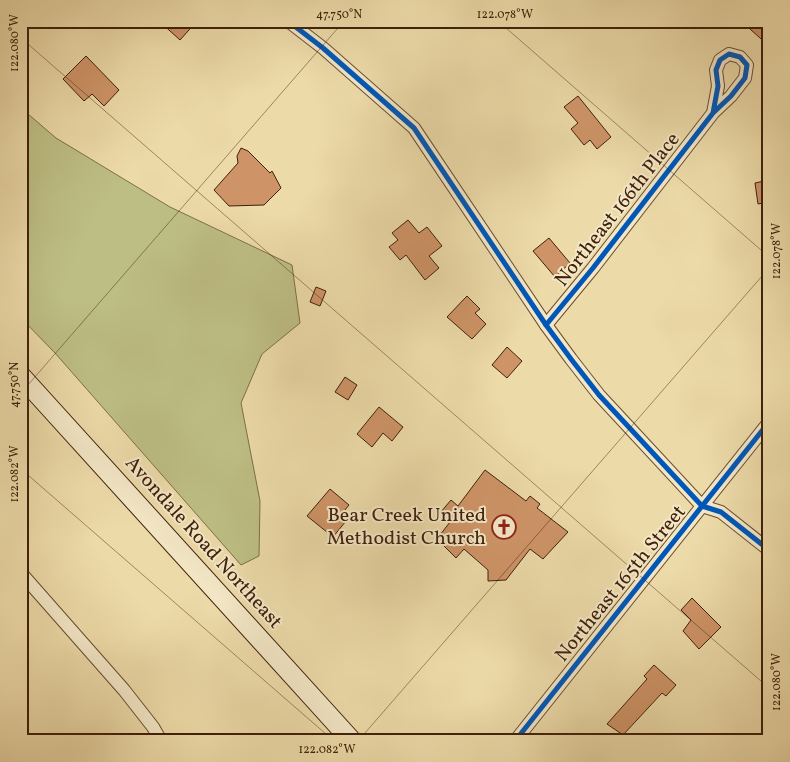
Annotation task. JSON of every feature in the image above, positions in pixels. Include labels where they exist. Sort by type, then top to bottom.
[{"type":"main road","name":"Avondale Road Northeast","points":[[21,376],[352,741]]},
{"type":"street","points":[[288,21],[323,48],[414,128],[546,325],[599,395],[702,506],[721,512],[769,550]]},
{"type":"street","name":"Northeast 166th Place","points":[[546,325],[593,268],[713,113]]},
{"type":"street","name":"Northeast 165th Street","points":[[515,741],[769,422]]},
{"type":"street","points":[[21,573],[124,690],[153,727],[161,741]]},
{"type":"green space","points":[[21,108],[56,138],[170,207],[292,265],[300,323],[262,354],[241,403],[260,501],[259,556],[241,565],[55,353],[21,318]]},
{"type":"building","points":[[159,21],[197,21],[180,40]]},
{"type":"building","points":[[741,21],[769,21],[769,46]]},
{"type":"building","points":[[86,56],[119,90],[104,106],[92,94],[84,101],[63,79]]},
{"type":"building","points":[[578,96],[611,137],[597,149],[590,140],[584,145],[571,129],[578,123],[564,107]]},
{"type":"building","points":[[241,148],[248,151],[270,173],[272,171],[281,188],[264,205],[229,206],[214,190],[238,163],[237,156]]},
{"type":"building","points":[[769,180],[769,202],[758,204],[755,183]]},
{"type":"building","points":[[408,220],[419,233],[427,227],[442,246],[429,256],[439,268],[425,280],[406,255],[400,260],[389,247],[398,240],[392,233]]},
{"type":"building","points":[[549,238],[570,263],[555,277],[533,251]]},
{"type":"building","points":[[316,287],[326,291],[320,306],[310,302]]},
{"type":"building","points":[[467,296],[480,309],[475,313],[486,324],[472,339],[447,317]]},
{"type":"building","points":[[507,347],[522,361],[507,378],[492,365]]},
{"type":"building","points":[[345,377],[357,385],[348,400],[335,392]]},
{"type":"building","points":[[379,407],[403,427],[392,441],[383,433],[372,447],[357,434]]},
{"type":"building","name":"Bear Creek United Methodist Church","points":[[485,470],[526,501],[530,496],[540,504],[537,508],[568,532],[543,559],[530,549],[506,580],[488,581],[488,570],[464,549],[456,558],[437,539],[450,522],[440,513],[451,500],[458,506]]},
{"type":"building","points":[[330,489],[349,505],[340,516],[346,521],[333,537],[307,516]]},
{"type":"building","points":[[692,598],[721,627],[699,649],[683,631],[691,620],[681,610]]},
{"type":"building","points":[[654,665],[676,685],[666,696],[662,693],[623,735],[607,724],[647,679],[644,676]]},
{"type":"cycle path","points":[[288,21],[323,48],[414,128],[546,325],[599,395],[702,506],[721,512],[769,550]]},
{"type":"cycle path","points":[[546,325],[593,268],[713,113],[731,96],[745,78],[747,65],[740,57],[729,54],[720,60],[716,70],[718,86],[713,113]]},
{"type":"cycle path","points":[[515,741],[769,422]]},
{"type":"place","name":"Bear Creek United Methodist Church","points":[[504,527]]}]
